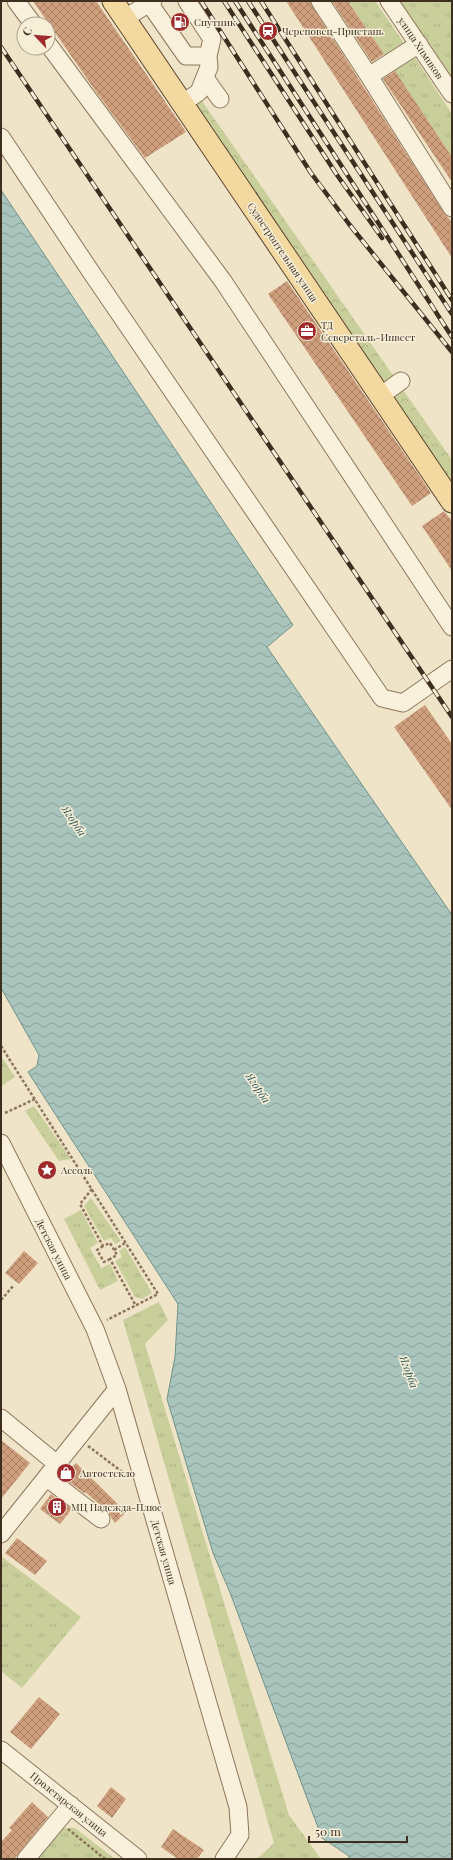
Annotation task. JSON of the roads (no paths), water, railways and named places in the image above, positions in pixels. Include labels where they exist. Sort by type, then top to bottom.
[{"type":"main road","name":"Судостроительная улица","points":[[113,1],[452,502]]},
{"type":"street","points":[[16,1],[27,16]]},
{"type":"street","points":[[182,103],[199,92],[209,67],[208,56],[212,38],[186,1]]},
{"type":"street","points":[[320,1],[452,208]]},
{"type":"street","name":"улица Химиков","points":[[389,1],[452,94]]},
{"type":"street","points":[[125,18],[151,2],[186,56],[208,56]]},
{"type":"street","points":[[369,76],[419,44]]},
{"type":"street","points":[[56,55],[223,281],[452,628]]},
{"type":"street","points":[[205,78],[220,98]]},
{"type":"street","points":[[1,137],[91,272],[382,698],[403,703],[452,668]]},
{"type":"street","points":[[380,396],[401,381]]},
{"type":"street","name":"Детская улица","points":[[1,1143],[95,1329],[117,1389],[238,1808],[240,1835],[224,1859]]},
{"type":"street","points":[[1,1534],[117,1389]]},
{"type":"street","points":[[1,1418],[101,1519]]},
{"type":"street","name":"Пролетарская улица","points":[[1,1750],[138,1859]]},
{"type":"street","points":[[26,1859],[70,1805]]},
{"type":"water","name":"Ягорба","points":[[1,190],[293,625],[267,647],[452,915],[452,1859],[349,1859],[349,1856],[322,1838],[229,1590],[213,1553],[167,1399],[175,1357],[178,1304],[28,1072],[37,1066],[39,1055],[1,988]]},
{"type":"railway","points":[[201,1],[311,173],[349,224],[452,352]]},
{"type":"railway","points":[[224,1],[337,175],[382,238]]},
{"type":"railway","points":[[235,1],[452,337]]},
{"type":"railway","points":[[248,1],[452,314]]},
{"type":"railway","points":[[261,1],[452,300]]},
{"type":"railway","points":[[1,47],[452,717]]},
{"type":"place","name":"Спутник","points":[[180,22]]},
{"type":"place","name":"Череповец-Пристань","points":[[268,31]]},
{"type":"place","name":"ТД Северсталь-Инвест","points":[[307,331]]},
{"type":"place","name":"Ассоль","points":[[47,1170]]},
{"type":"place","name":"Автостекло","points":[[66,1473]]},
{"type":"place","name":"МЦ Надежда-Плюс","points":[[57,1507]]}]
